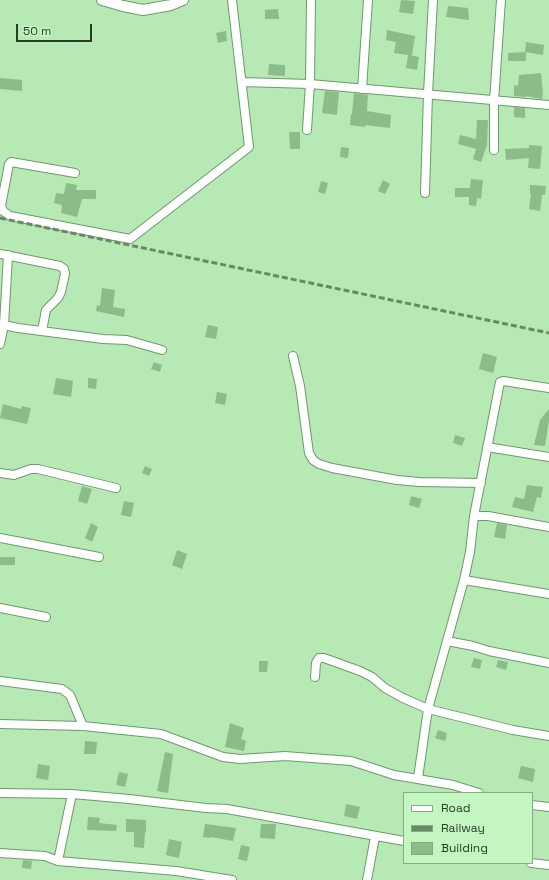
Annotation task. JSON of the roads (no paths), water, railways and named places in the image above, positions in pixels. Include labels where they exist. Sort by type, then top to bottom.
[{"type":"street","points":[[102,0],[143,10],[171,5],[183,0]]},
{"type":"street","points":[[75,173],[11,162],[9,164],[1,206],[3,211],[10,216],[132,238],[249,147],[232,0]]},
{"type":"street","points":[[307,130],[310,84],[310,0]]},
{"type":"street","points":[[362,89],[368,0]]},
{"type":"street","points":[[425,193],[428,94],[434,0]]},
{"type":"street","points":[[494,150],[494,101],[501,0]]},
{"type":"street","points":[[242,82],[310,84],[549,105]]},
{"type":"street","points":[[0,344],[4,254],[60,266],[64,269],[61,292],[58,298],[46,310],[42,331]]},
{"type":"street","points":[[2,325],[103,339],[127,340],[162,350]]},
{"type":"street","points":[[293,356],[300,386],[309,454],[313,460],[319,464],[332,468],[397,480],[419,482],[481,483]]},
{"type":"street","points":[[418,778],[428,709],[464,580],[470,552],[474,516],[500,382],[549,388]]},
{"type":"street","points":[[487,447],[549,457]]},
{"type":"street","points":[[0,473],[14,475],[31,469],[38,469],[116,488]]},
{"type":"street","points":[[474,516],[488,516],[549,527]]},
{"type":"street","points":[[0,538],[99,557]]},
{"type":"street","points":[[464,580],[549,594]]},
{"type":"street","points":[[0,608],[46,617]]},
{"type":"street","points":[[447,641],[473,646],[490,652],[549,663]]},
{"type":"street","points":[[315,677],[316,663],[319,658],[324,658],[360,671],[372,677],[385,688],[428,709],[513,730],[549,736]]},
{"type":"street","points":[[0,681],[62,689],[70,696],[84,726]]},
{"type":"street","points":[[0,724],[84,726],[161,734],[223,757],[240,759],[285,756],[351,761],[394,775],[453,785],[476,792]]},
{"type":"street","points":[[0,794],[72,794],[227,809],[403,841]]},
{"type":"street","points":[[58,861],[72,794]]},
{"type":"street","points":[[533,805],[549,807]]},
{"type":"street","points":[[367,880],[375,837]]},
{"type":"street","points":[[0,853],[46,856],[58,861],[176,871],[232,880]]},
{"type":"street","points":[[533,863],[549,865]]},
{"type":"railway","points":[[0,218],[549,333]]}]
